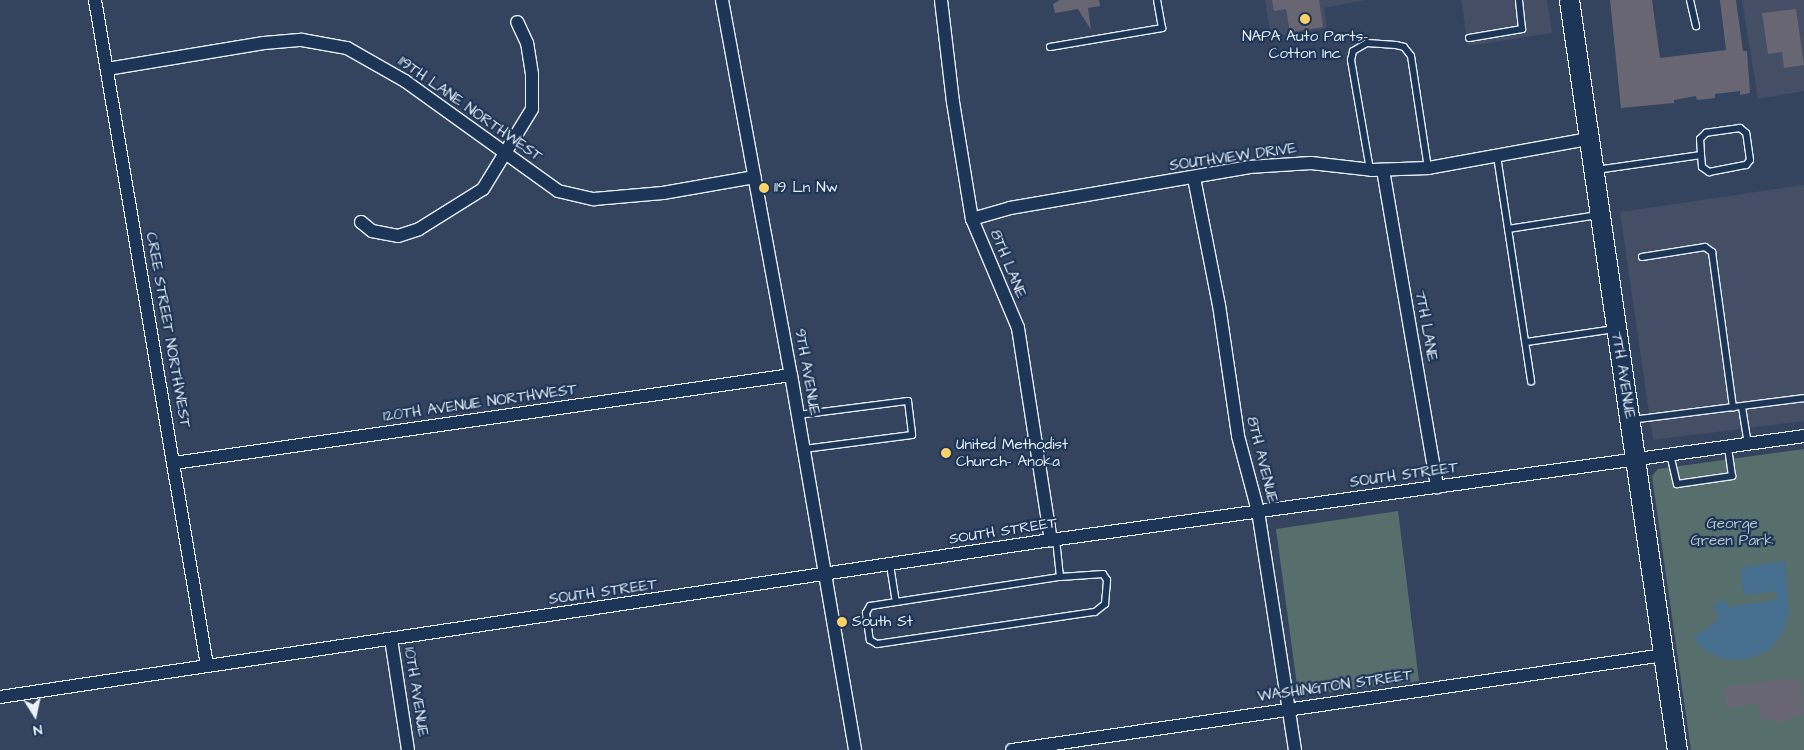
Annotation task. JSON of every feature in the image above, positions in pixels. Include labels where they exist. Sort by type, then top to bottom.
[{"type":"street","name":"CREE STREET NORTHWEST","points":[[95,0],[208,665]]},
{"type":"street","name":"9TH AVENUE","points":[[722,0],[791,375],[855,750]]},
{"type":"street","name":"8TH LANE","points":[[940,0],[953,102],[972,219],[1018,328],[1054,540]]},
{"type":"street","name":"7TH AVENUE","points":[[1569,0],[1677,750]]},
{"type":"street","points":[[361,222],[372,231],[398,236],[419,229],[484,189],[532,109],[532,74],[527,43],[517,22]]},
{"type":"street","name":"119TH LANE NORTHWEST","points":[[107,68],[264,43],[302,40],[347,48],[405,81],[558,192],[594,199],[663,193],[755,177]]},
{"type":"street","name":"SOUTHVIEW DRIVE","points":[[972,219],[1010,208],[1194,178],[1249,167],[1303,163],[1376,170],[1428,168],[1588,139]]},
{"type":"street","name":"7TH LANE","points":[[1376,170],[1437,487]]},
{"type":"street","name":"8TH AVENUE","points":[[1194,178],[1219,305],[1238,436],[1258,511],[1296,750]]},
{"type":"street","name":"120TH AVENUE NORTHWEST","points":[[174,463],[791,375]]},
{"type":"street","name":"SOUTH STREET","points":[[0,697],[1054,540],[1804,436]]},
{"type":"street","name":"10TH AVENUE","points":[[391,639],[408,750]]},
{"type":"street","name":"WASHINGTON STREET","points":[[1012,750],[1289,708],[1664,655]]},
{"type":"lane","points":[[1050,47],[1162,28],[1157,0]]},
{"type":"lane","points":[[1469,38],[1522,29],[1519,0]]},
{"type":"lane","points":[[1690,0],[1696,26]]},
{"type":"lane","points":[[1376,170],[1351,60],[1353,51],[1366,43],[1404,47],[1412,56],[1428,168]]},
{"type":"lane","points":[[1740,128],[1746,133],[1750,160],[1746,165],[1709,172],[1702,167],[1701,156],[1700,139],[1706,133],[1740,128]]},
{"type":"lane","points":[[1497,156],[1526,342],[1530,381]]},
{"type":"lane","points":[[1593,171],[1701,156]]},
{"type":"lane","points":[[1508,229],[1599,215]]},
{"type":"lane","points":[[1642,257],[1705,247],[1712,252],[1733,408]]},
{"type":"lane","points":[[1526,342],[1616,329]]},
{"type":"lane","points":[[1630,420],[1804,398]]},
{"type":"lane","points":[[798,415],[908,400],[912,435],[804,449]]},
{"type":"lane","points":[[1742,407],[1748,444]]},
{"type":"lane","points":[[1670,454],[1677,484],[1732,476],[1728,446]]},
{"type":"lane","points":[[1054,540],[1060,577]]},
{"type":"lane","points":[[890,565],[896,602]]},
{"type":"lane","points":[[1103,574],[1106,580],[1105,604],[1095,612],[1074,617],[878,644],[870,640],[866,613],[870,606],[1060,577],[1103,574]]},
{"type":"shaded area","points":[[1265,0],[1365,0],[1324,8],[1327,28],[1271,37]]},
{"type":"shaded area","points":[[1461,0],[1547,0],[1552,33],[1468,46]]},
{"type":"shaded area","points":[[1742,0],[1804,0],[1804,91],[1758,99]]},
{"type":"shaded area","points":[[1804,185],[1804,421],[1653,440],[1620,212]]},
{"type":"shaded area","points":[[1785,561],[1789,614],[1781,636],[1767,651],[1747,659],[1725,659],[1706,651],[1693,639],[1720,618],[1713,607],[1723,599],[1731,609],[1736,606],[1777,600],[1775,591],[1744,595],[1740,568]]},
{"type":"green space","name":"George Green Park","points":[[1804,449],[1804,750],[1691,750],[1652,476],[1658,469]]},
{"type":"green space","points":[[1398,511],[1419,681],[1302,696],[1298,693],[1276,529]]},
{"type":"building","points":[[1060,0],[1099,0],[1100,6],[1088,8],[1091,30],[1078,9],[1055,13],[1053,4]]},
{"type":"building","name":"NAPA Auto Parts- Cotton Inc","points":[[1272,0],[1319,0],[1323,27],[1290,32],[1286,9],[1274,11]]},
{"type":"building","points":[[1610,0],[1652,0],[1660,58],[1726,50],[1720,0],[1736,0],[1743,51],[1747,51],[1750,93],[1740,95],[1740,91],[1715,94],[1715,98],[1697,100],[1696,96],[1674,100],[1674,103],[1621,108]]},
{"type":"building","points":[[1796,9],[1804,65],[1784,68],[1782,52],[1768,54],[1762,13]]},
{"type":"building","points":[[1784,679],[1800,679],[1804,715],[1790,717],[1790,721],[1775,723],[1774,719],[1761,721],[1758,703],[1727,708],[1724,687]]},
{"type":"place","name":"NAPA Auto Parts- Cotton Inc","points":[[1305,19]]},
{"type":"place","name":"119 Ln Nw","points":[[764,188]]},
{"type":"place","name":"United Methodist Church- Anoka","points":[[946,453]]},
{"type":"place","name":"South St","points":[[842,622]]}]
